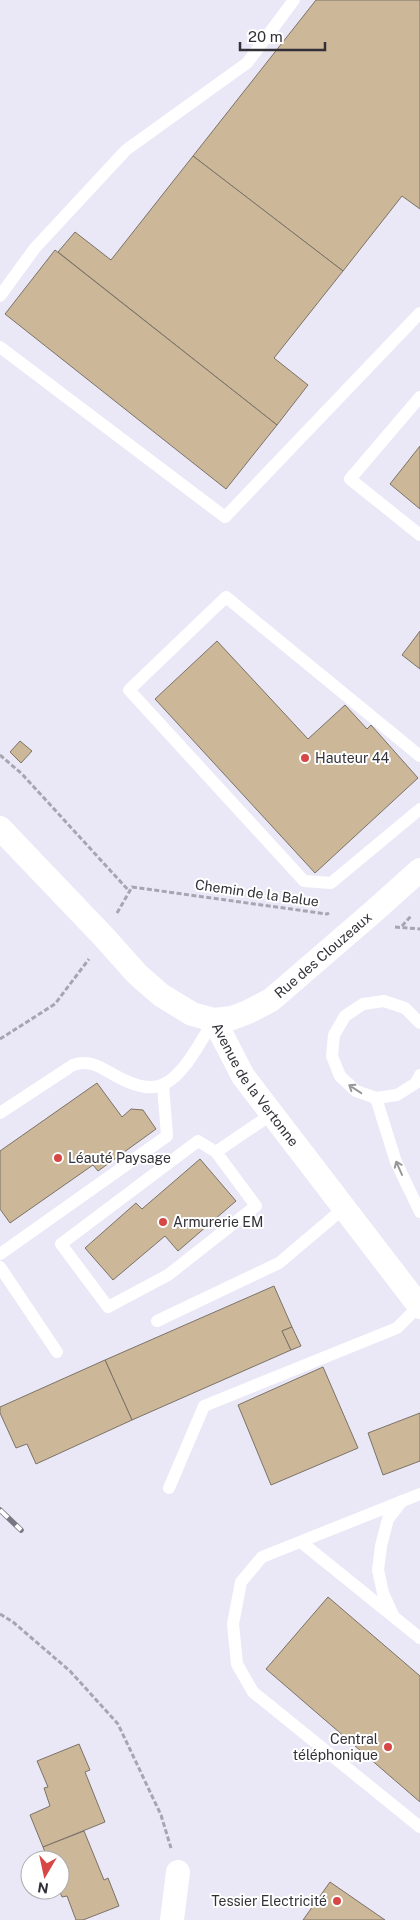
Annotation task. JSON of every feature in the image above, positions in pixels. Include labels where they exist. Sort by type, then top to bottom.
[{"type":"street","name":"Avenue de la Vertonne","points":[[0,828],[104,936],[137,974],[161,995],[192,1014],[214,1020],[243,1076],[420,1306]]},
{"type":"street","name":"Rue des Clouzeaux","points":[[214,1020],[232,1018],[271,1000],[420,870]]},
{"type":"street","points":[[172,1920],[178,1872]]},
{"type":"lane","points":[[0,296],[34,248],[126,150],[247,63],[294,0]]},
{"type":"lane","points":[[0,347],[225,517],[420,312]]},
{"type":"lane","points":[[420,397],[350,479],[420,535]]},
{"type":"lane","points":[[420,756],[226,597],[129,690],[304,881],[331,883],[420,809]]},
{"type":"lane","points":[[420,1008],[405,1008],[384,1002],[363,1004],[345,1016],[334,1035],[332,1056],[340,1076],[356,1091],[376,1098],[397,1095],[416,1083],[420,1075]]},
{"type":"lane","points":[[405,1008],[420,1022]]},
{"type":"lane","points":[[0,1113],[73,1064],[83,1061],[98,1066],[130,1083],[145,1086],[163,1085],[181,1070],[214,1020]]},
{"type":"lane","points":[[0,1254],[167,1136],[163,1085]]},
{"type":"lane","points":[[376,1098],[396,1162],[420,1212]]},
{"type":"lane","points":[[216,1152],[272,1114]]},
{"type":"lane","points":[[198,1141],[216,1152],[256,1206],[168,1275],[108,1307],[61,1244],[198,1141]]},
{"type":"lane","points":[[157,1321],[279,1264],[344,1208]]},
{"type":"lane","points":[[0,1267],[57,1352]]},
{"type":"lane","points":[[168,1488],[204,1406],[397,1328],[420,1306]]},
{"type":"lane","points":[[420,1494],[262,1557],[242,1582],[233,1624],[237,1664],[253,1692],[420,1827]]},
{"type":"lane","points":[[394,1617],[383,1593],[378,1570],[381,1546],[388,1519],[402,1501]]},
{"type":"lane","points":[[300,1542],[420,1638]]},
{"type":"path","points":[[0,755],[22,774],[130,892],[104,936],[55,1004],[0,1039]]},
{"type":"path","name":"Chemin de la Balue","points":[[130,892],[132,887],[327,914],[334,910]]},
{"type":"path","points":[[373,912],[385,925],[420,930]]},
{"type":"path","points":[[0,1614],[13,1622],[70,1671],[118,1724],[161,1815],[178,1872]]},
{"type":"building","points":[[316,0],[420,0],[420,209],[402,196],[343,271],[193,156]]},
{"type":"building","points":[[193,156],[343,271],[274,358],[308,385],[277,425],[58,252],[75,232],[111,260]]},
{"type":"building","points":[[55,250],[277,425],[226,489],[5,314]]},
{"type":"building","points":[[420,446],[420,509],[390,484]]},
{"type":"building","points":[[420,631],[420,669],[402,655]]},
{"type":"building","name":"Hauteur 44","points":[[217,641],[308,739],[345,705],[367,729],[371,725],[418,778],[315,873],[155,699]]},
{"type":"building","points":[[20,741],[32,751],[21,763],[10,752]]},
{"type":"building","name":"Léauté Paysage","points":[[97,1083],[122,1117],[131,1109],[143,1110],[156,1129],[98,1171],[93,1165],[10,1223],[0,1209],[0,1151]]},
{"type":"building","name":"Armurerie EM","points":[[200,1159],[236,1201],[178,1251],[165,1236],[113,1280],[85,1248],[136,1203],[142,1209]]},
{"type":"building","points":[[274,1286],[292,1327],[282,1331],[291,1350],[132,1420],[105,1360]]},
{"type":"building","points":[[292,1327],[301,1346],[291,1350],[282,1331]]},
{"type":"building","points":[[105,1360],[132,1420],[36,1464],[27,1444],[16,1448],[0,1413],[0,1407]]},
{"type":"building","points":[[323,1367],[358,1448],[271,1485],[238,1405]]},
{"type":"building","points":[[420,1413],[420,1461],[383,1475],[368,1433]]},
{"type":"building","name":"Central téléphonique","points":[[328,1597],[420,1676],[420,1802],[266,1669]]},
{"type":"building","points":[[79,1744],[90,1770],[85,1772],[105,1822],[43,1847],[30,1815],[50,1806],[44,1788],[48,1787],[37,1761]]},
{"type":"building","points":[[84,1831],[104,1880],[108,1878],[119,1906],[83,1920],[76,1920],[68,1900],[70,1850],[44,1850],[43,1847]]},
{"type":"building","name":"Tessier Electricité","points":[[330,1882],[385,1920],[303,1920]]},
{"type":"railway","points":[[0,1510],[21,1530]]},
{"type":"place","name":"Hauteur 44","points":[[305,758]]},
{"type":"place","name":"Léauté Paysage","points":[[58,1158]]},
{"type":"place","name":"Armurerie EM","points":[[163,1222]]},
{"type":"place","name":"Central téléphonique","points":[[388,1747]]},
{"type":"place","name":"Tessier Electricité","points":[[337,1901]]}]
